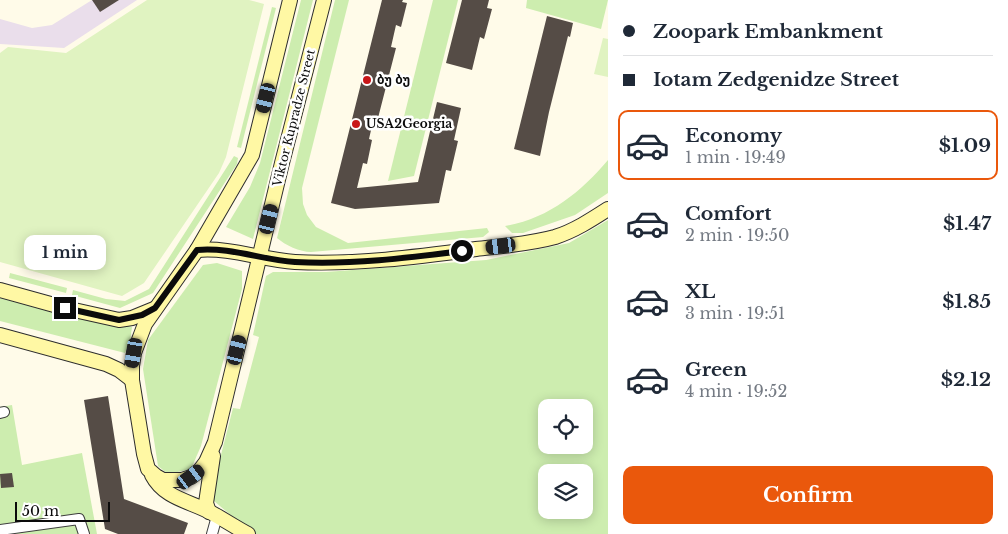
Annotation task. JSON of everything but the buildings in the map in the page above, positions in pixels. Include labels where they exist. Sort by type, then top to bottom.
[{"type":"main road","points":[[248,534],[213,514],[174,497],[158,486],[148,469],[144,454],[132,380],[132,366],[136,344],[145,324],[197,250],[252,155],[290,0]]},
{"type":"main road","name":"Viktor Kupradze Street","points":[[148,469],[163,480],[182,480],[191,477],[206,462],[215,442],[324,0]]},
{"type":"main road","points":[[197,250],[226,250],[278,260],[317,263],[384,260],[508,245],[554,237],[587,224],[608,209]]},
{"type":"main road","points":[[0,290],[73,310],[119,320],[132,318],[155,308]]},
{"type":"main road","points":[[0,335],[106,364],[119,370],[132,380]]},
{"type":"main road","points":[[213,514],[206,503],[215,442]]},
{"type":"street","points":[[212,534],[213,514]]},
{"type":"street","points":[[0,530],[79,519],[84,534]]},
{"type":"shaded area","points":[[92,0],[137,0],[64,48],[0,44],[0,19],[32,28],[52,25]]},
{"type":"green space","points":[[147,0],[249,0],[264,4],[226,157],[219,173],[144,283],[122,296],[0,262],[0,53],[8,47],[66,53]]},
{"type":"green space","points":[[301,0],[313,0],[253,239],[226,227],[250,187],[260,163]]},
{"type":"green space","points":[[335,0],[349,0],[302,188],[303,204],[307,215],[316,227],[348,243],[487,228],[489,232],[483,237],[311,252],[293,248],[277,238]]},
{"type":"green space","points":[[433,0],[458,0],[414,176],[388,181]]},
{"type":"green space","points":[[527,0],[608,0],[601,29],[526,8]]},
{"type":"green space","points":[[272,7],[276,8],[241,148],[237,147]]},
{"type":"green space","points":[[603,38],[608,39],[608,77],[594,74]]},
{"type":"green space","points":[[234,156],[238,158],[237,164],[153,293],[120,308],[72,295],[73,290],[106,299],[125,301],[149,289]]},
{"type":"green space","points":[[608,160],[608,193],[575,215],[523,233],[512,233],[505,226],[535,217],[562,202],[587,183]]},
{"type":"green space","points":[[608,220],[608,534],[253,534],[214,501],[213,486],[233,408],[240,409],[259,337],[253,335],[266,276],[273,272],[326,272],[486,260],[569,243]]},
{"type":"green space","points":[[217,263],[242,271],[242,289],[201,446],[191,469],[168,474],[158,466],[143,369],[148,340],[203,265]]},
{"type":"green space","points":[[10,273],[67,288],[66,293],[9,278]]},
{"type":"green space","points":[[0,293],[132,327],[130,342],[125,353],[0,321]]},
{"type":"green space","points":[[12,405],[22,465],[82,453],[97,534],[0,534],[0,407]]},
{"type":"place","name":"ბუ ბუ","points":[[367,80]]},
{"type":"place","name":"USA2Georgia","points":[[356,124]]},
{"type":"route","points":[[65,308],[119,320],[142,315],[155,308],[197,250],[226,250],[278,260],[317,263],[404,259],[462,251]]}]
